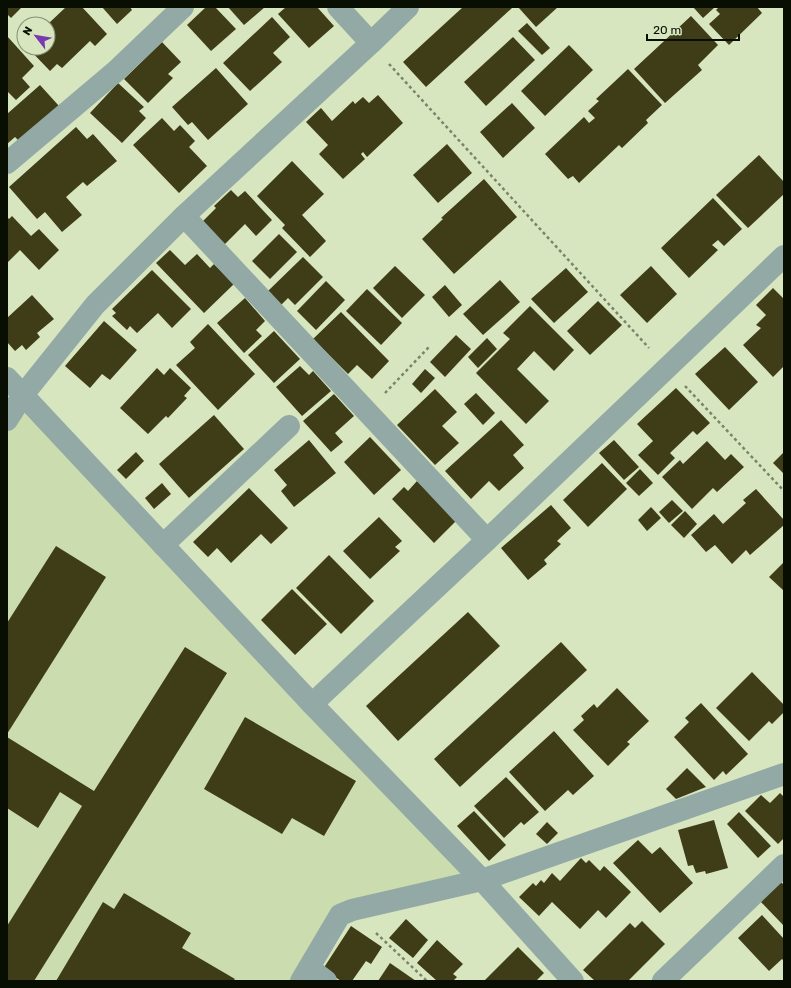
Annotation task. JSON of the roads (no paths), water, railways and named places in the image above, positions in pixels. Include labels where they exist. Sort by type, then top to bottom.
[{"type":"street","points":[[7,163],[116,71],[183,7]]},
{"type":"street","points":[[338,7],[370,43]]},
{"type":"street","points":[[7,420],[23,395],[94,305],[184,216],[408,7]]},
{"type":"street","points":[[184,216],[487,540]]},
{"type":"street","points":[[312,704],[487,540],[784,256]]},
{"type":"street","points":[[7,378],[312,704],[482,880],[573,981]]},
{"type":"street","points":[[163,545],[290,426]]},
{"type":"street","points":[[312,977],[340,915],[352,910],[482,880],[784,774]]},
{"type":"street","points":[[663,981],[784,865]]}]
